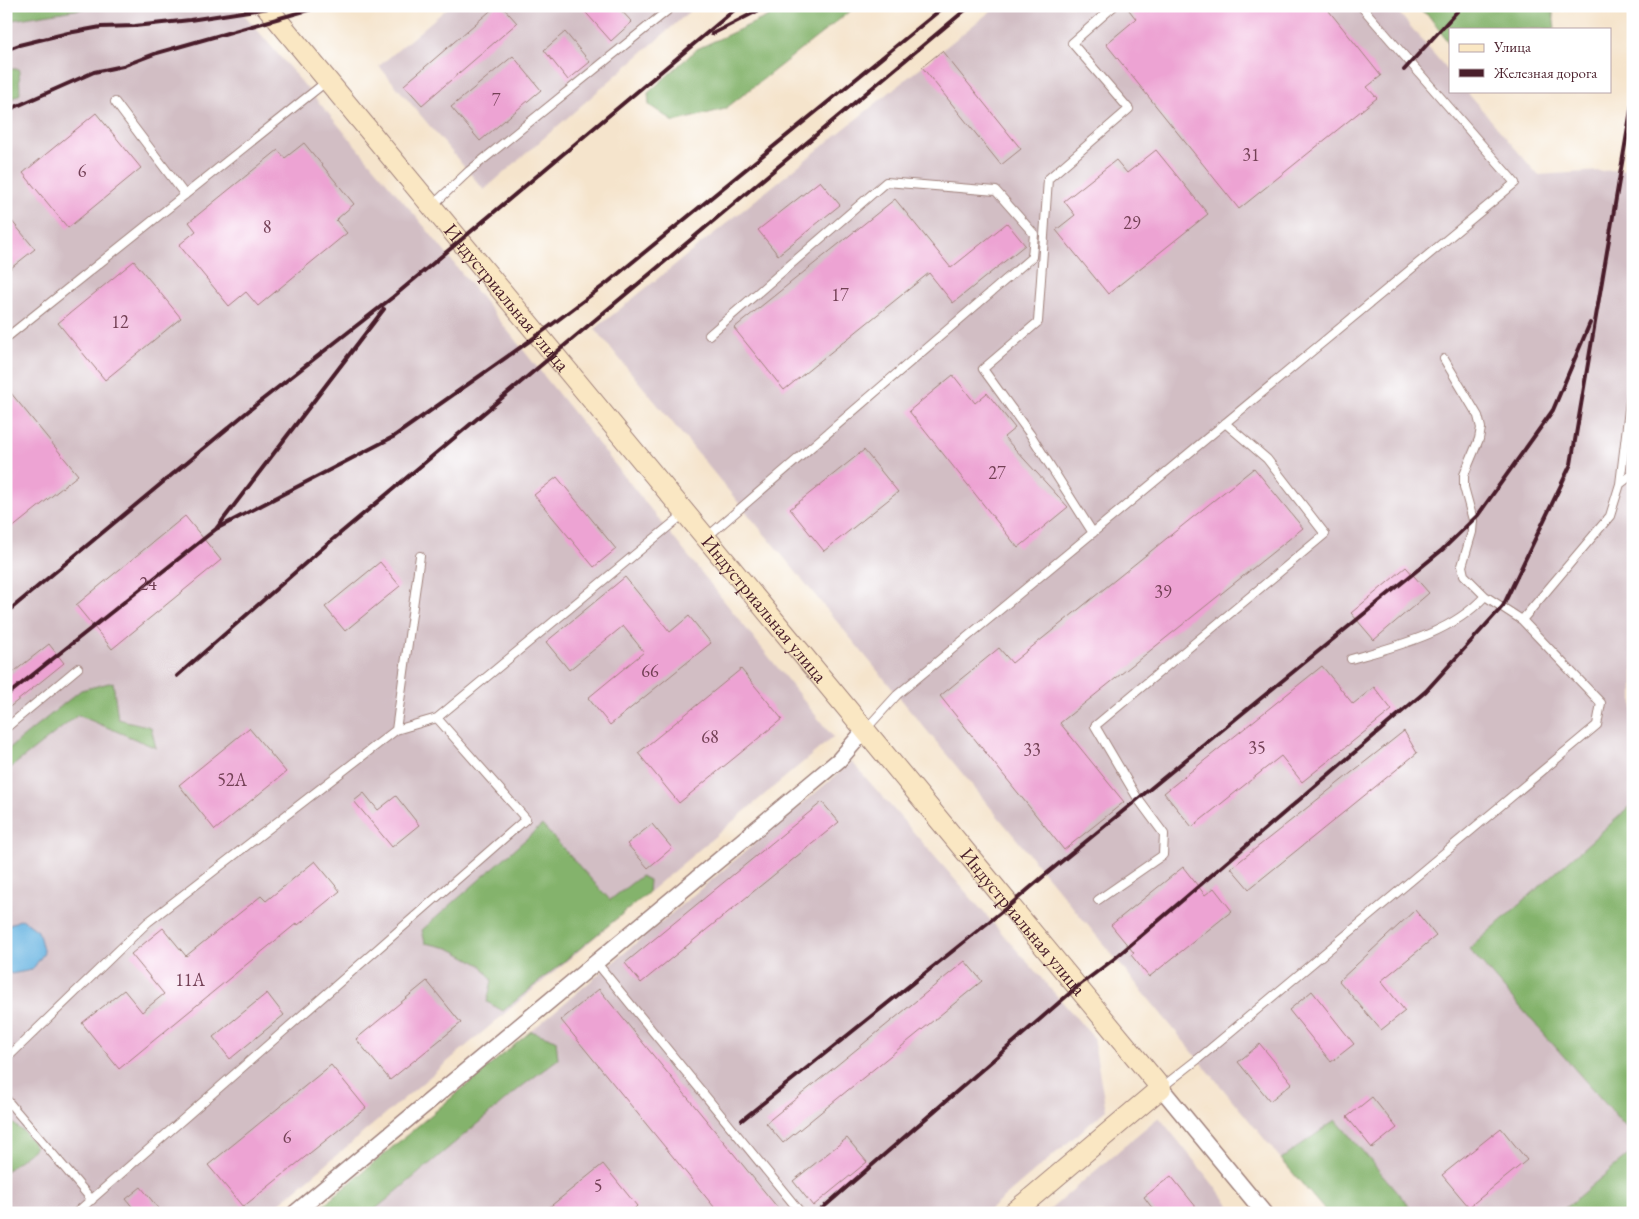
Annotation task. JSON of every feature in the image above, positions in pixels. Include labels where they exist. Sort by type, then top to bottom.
[{"type":"street","name":"Индустриальная улица","points":[[266,6],[1264,1213]]},
{"type":"street","points":[[296,1213],[839,760],[865,730]]},
{"type":"street","points":[[1013,1213],[1161,1088]]},
{"type":"lane","points":[[432,206],[469,172],[673,6]]},
{"type":"lane","points":[[1093,533],[1030,434],[983,369],[1038,322],[1048,179],[1129,109],[1072,42],[1114,6]]},
{"type":"lane","points":[[865,730],[897,695],[1515,183],[1361,6]]},
{"type":"lane","points":[[6,338],[328,81]]},
{"type":"lane","points":[[115,102],[186,194]]},
{"type":"lane","points":[[706,538],[1032,257],[1034,234],[996,190],[886,182],[709,335]]},
{"type":"lane","points":[[1161,1088],[1598,725],[1601,703],[1522,620],[1485,596],[1464,575],[1462,566],[1472,532],[1473,520],[1464,486],[1464,475],[1479,439],[1480,428],[1478,416],[1444,359]]},
{"type":"lane","points":[[1522,620],[1610,516],[1620,484],[1633,376]]},
{"type":"lane","points":[[1098,900],[1163,855],[1164,834],[1138,799],[1095,726],[1325,534],[1267,459],[1225,424]]},
{"type":"lane","points":[[1620,484],[1633,474]]},
{"type":"lane","points":[[6,1059],[148,922],[396,730],[437,718],[686,513]]},
{"type":"lane","points":[[396,730],[420,556]]},
{"type":"lane","points":[[1351,659],[1408,643],[1461,618],[1485,596]]},
{"type":"lane","points":[[6,728],[78,668]]},
{"type":"lane","points":[[76,1213],[526,819],[437,718]]},
{"type":"lane","points":[[596,962],[801,1213]]},
{"type":"lane","points":[[6,1099],[92,1200]]},
{"type":"shaded area","points":[[6,6],[237,6],[424,226],[833,737],[268,1213],[6,1213]]},
{"type":"shaded area","points":[[450,6],[696,6],[484,190],[379,66]]},
{"type":"shaded area","points":[[997,6],[1393,6],[1449,72],[1449,92],[1467,92],[1538,175],[1633,169],[1633,804],[1469,949],[1633,1135],[1633,1151],[1559,1213],[1415,1213],[1336,1121],[1281,1159],[595,329]]},
{"type":"shaded area","points":[[852,762],[1093,1037],[1106,1110],[986,1213],[314,1213]]},
{"type":"shaded area","points":[[1159,1117],[1236,1213],[1046,1213],[1143,1130]]},
{"type":"green space","points":[[6,6],[88,6],[87,8],[6,21]]},
{"type":"green space","points":[[798,6],[859,6],[725,109],[674,122],[649,105],[648,93],[697,49],[773,14]]},
{"type":"green space","points":[[1414,6],[1552,6],[1555,28],[1449,28],[1449,44],[1429,16]]},
{"type":"green space","points":[[6,69],[19,69],[20,94],[6,102]]},
{"type":"green space","points":[[113,682],[118,719],[151,727],[156,748],[78,715],[6,773],[6,751],[81,690]]},
{"type":"green space","points":[[1633,804],[1633,1135],[1469,949]]},
{"type":"green space","points":[[542,825],[610,900],[641,876],[649,880],[648,893],[503,1011],[487,1002],[492,980],[481,965],[449,948],[425,943],[422,930]]},
{"type":"green space","points":[[531,1031],[556,1040],[558,1059],[521,1087],[371,1213],[314,1213]]},
{"type":"green space","points":[[6,1118],[24,1132],[36,1147],[6,1171]]},
{"type":"green space","points":[[1336,1120],[1415,1213],[1327,1213],[1281,1159]]},
{"type":"green space","points":[[1633,1151],[1633,1213],[1559,1213]]},
{"type":"water","points":[[22,919],[38,931],[44,953],[32,970],[11,974],[6,969],[6,926]]},
{"type":"building","points":[[496,6],[502,6],[517,23],[422,105],[404,85]]},
{"type":"building","points":[[580,6],[617,6],[632,22],[611,41]]},
{"type":"building","points":[[1126,6],[1325,6],[1381,76],[1367,87],[1377,98],[1239,209],[1106,44],[1136,19]]},
{"type":"building","points":[[565,32],[590,62],[568,80],[544,50]]},
{"type":"building","points":[[942,51],[1021,149],[1001,165],[922,67]]},
{"type":"building","points":[[513,56],[541,90],[480,141],[451,107]]},
{"type":"building","points":[[96,113],[141,168],[68,228],[23,173]]},
{"type":"building","points":[[304,143],[354,204],[336,220],[347,233],[258,306],[246,292],[229,306],[179,245],[196,231],[189,222],[278,150],[285,158]]},
{"type":"building","points":[[1156,150],[1208,214],[1108,294],[1056,230],[1075,215],[1064,201],[1116,160],[1127,173]]},
{"type":"building","points":[[820,181],[840,205],[778,255],[758,230]]},
{"type":"building","points":[[895,199],[951,268],[1007,223],[1025,245],[953,303],[929,273],[784,390],[734,328]]},
{"type":"building","points":[[6,214],[35,249],[6,272]]},
{"type":"building","points":[[134,261],[181,318],[105,380],[58,323]]},
{"type":"building","points":[[953,375],[975,403],[987,393],[1015,428],[1004,437],[1068,507],[1018,548],[909,411]]},
{"type":"building","points":[[6,387],[78,475],[6,533]]},
{"type":"building","points":[[864,450],[898,492],[824,551],[790,509]]},
{"type":"building","points":[[1254,468],[1303,528],[1060,723],[1124,802],[1064,850],[940,696],[999,648],[1012,663]]},
{"type":"building","points":[[557,477],[616,549],[594,567],[534,495]]},
{"type":"building","points":[[185,516],[221,560],[112,649],[76,605]]},
{"type":"building","points":[[380,562],[400,586],[345,631],[325,607]]},
{"type":"building","points":[[1406,567],[1429,593],[1374,640],[1351,613]]},
{"type":"building","points":[[625,577],[670,632],[689,616],[711,643],[610,725],[588,698],[644,652],[623,626],[569,670],[546,642]]},
{"type":"building","points":[[49,644],[64,663],[6,710],[6,678]]},
{"type":"building","points":[[1322,666],[1353,704],[1374,687],[1392,710],[1302,782],[1281,756],[1192,827],[1164,793]]},
{"type":"building","points":[[741,669],[782,719],[679,803],[638,753]]},
{"type":"building","points":[[249,728],[286,772],[215,830],[179,785]]},
{"type":"building","points":[[1404,731],[1417,753],[1249,889],[1231,868]]},
{"type":"building","points":[[364,793],[378,810],[396,796],[419,825],[392,847],[354,801]]},
{"type":"building","points":[[822,802],[839,822],[641,983],[625,963]]},
{"type":"building","points":[[652,824],[672,848],[648,868],[627,844]]},
{"type":"building","points":[[315,861],[340,891],[298,925],[297,923],[119,1069],[82,1023],[124,990],[142,1012],[164,994],[131,954],[163,928],[186,956],[261,896],[266,901]]},
{"type":"building","points":[[1183,867],[1205,895],[1214,888],[1232,911],[1149,977],[1131,955],[1134,953],[1111,925]]},
{"type":"building","points":[[1415,910],[1436,936],[1381,981],[1405,1011],[1381,1030],[1339,981]]},
{"type":"building","points":[[965,961],[982,981],[783,1143],[766,1123]]},
{"type":"building","points":[[427,981],[461,1023],[390,1080],[356,1039]]},
{"type":"building","points":[[599,989],[782,1213],[719,1213],[561,1020]]},
{"type":"building","points":[[1312,991],[1354,1044],[1331,1062],[1289,1010]]},
{"type":"building","points":[[267,993],[284,1015],[230,1059],[213,1037]]},
{"type":"building","points":[[1260,1044],[1292,1083],[1270,1101],[1238,1062]]},
{"type":"building","points":[[331,1065],[366,1108],[243,1207],[208,1165]]},
{"type":"building","points":[[1372,1097],[1397,1128],[1372,1148],[1347,1117]]},
{"type":"building","points":[[1501,1128],[1527,1160],[1469,1207],[1442,1175]]},
{"type":"building","points":[[847,1138],[867,1162],[813,1206],[793,1181]]},
{"type":"building","points":[[603,1164],[637,1206],[630,1213],[542,1213]]},
{"type":"building","points":[[1171,1176],[1201,1213],[1156,1213],[1144,1197]]},
{"type":"building","points":[[141,1187],[162,1213],[137,1213],[126,1199]]},
{"type":"railway","points":[[6,50],[68,33],[101,27],[135,26],[190,20],[282,6]]},
{"type":"railway","points":[[6,111],[94,72],[123,66],[157,53],[322,6]]},
{"type":"railway","points":[[6,613],[258,403],[393,297],[739,6]]},
{"type":"railway","points":[[712,34],[767,6]]},
{"type":"railway","points":[[216,529],[393,437],[538,335],[607,283],[945,6]]},
{"type":"railway","points":[[177,676],[325,546],[970,6]]},
{"type":"railway","points":[[1404,70],[1462,6]]},
{"type":"railway","points":[[817,1213],[1077,987],[1114,959],[1426,691],[1503,606],[1571,464],[1633,98]]},
{"type":"railway","points":[[6,696],[216,529],[384,309]]},
{"type":"railway","points":[[742,1120],[1010,905],[1442,550],[1478,515],[1553,410],[1590,323]]}]
